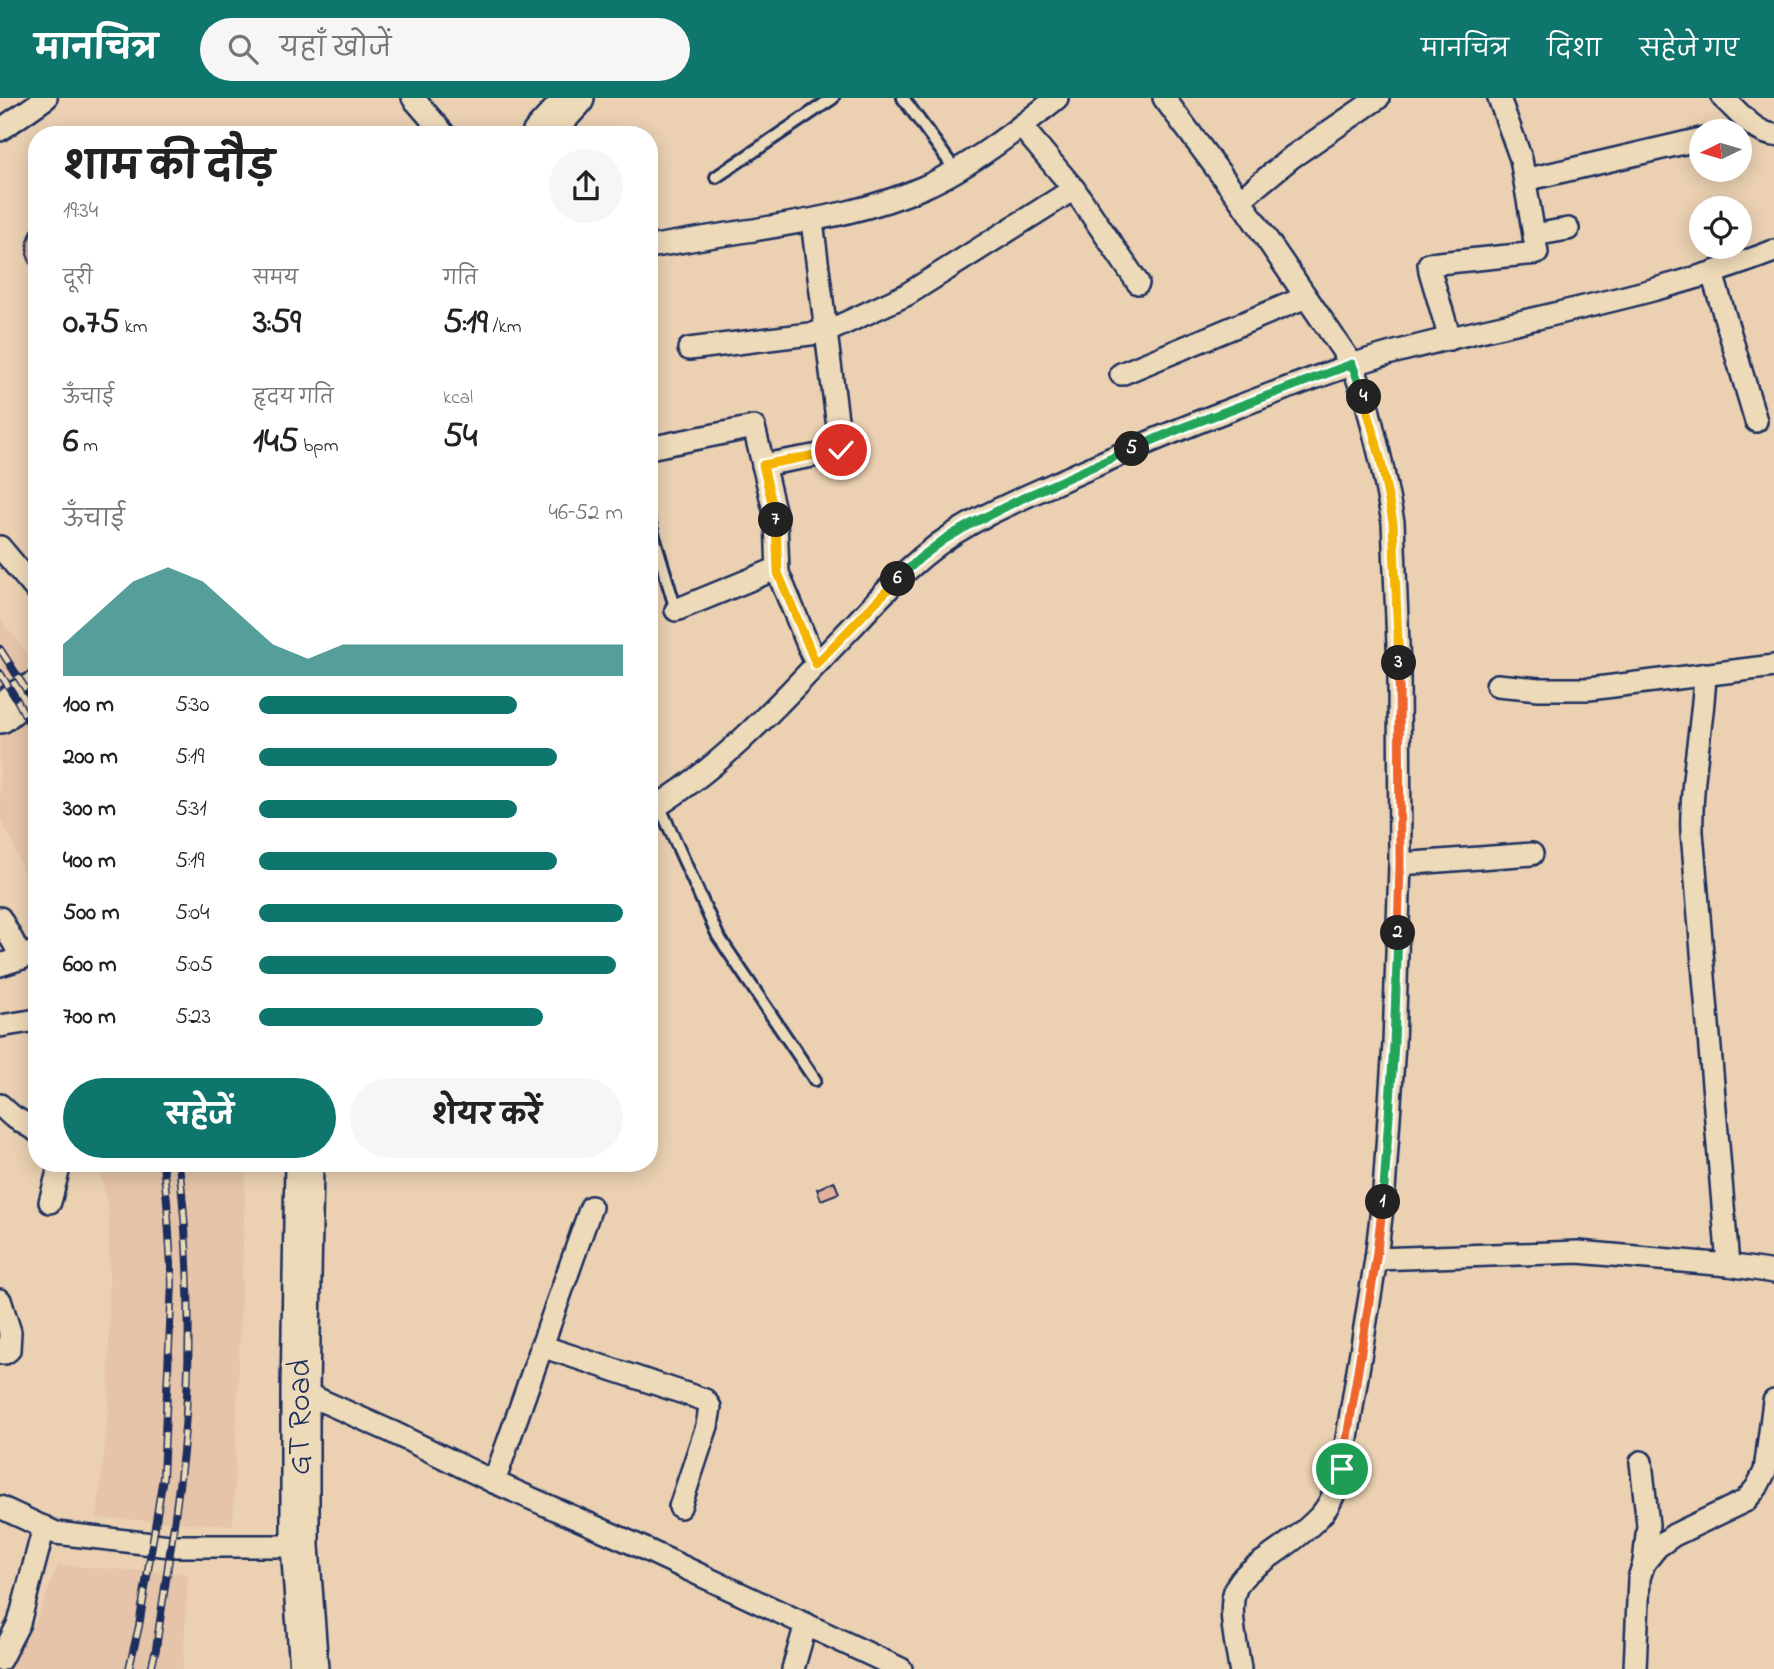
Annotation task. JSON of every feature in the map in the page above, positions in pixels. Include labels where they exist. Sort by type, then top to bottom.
[{"type":"highway","points":[[521,126],[547,98]]},
{"type":"highway","points":[[549,126],[575,98]]},
{"type":"highway","points":[[0,714],[28,694]]},
{"type":"highway","name":"GT Road","points":[[284,1172],[288,1248],[284,1354],[292,1546],[309,1669]]},
{"type":"highway","name":"GT Road","points":[[288,1669],[300,1391],[304,1172]]},
{"type":"street","points":[[413,98],[437,126]]},
{"type":"street","points":[[658,246],[812,220],[901,197],[956,171],[1057,98]]},
{"type":"street","points":[[1164,98],[1240,200],[1352,364],[1370,415],[1393,522],[1399,669],[1400,864],[1394,1044],[1384,1191],[1376,1259],[1342,1469],[1334,1496],[1321,1516],[1301,1534],[1246,1573],[1237,1587],[1233,1601],[1233,1621],[1240,1669]]},
{"type":"street","points":[[1240,200],[1292,157],[1378,98]]},
{"type":"street","points":[[1450,339],[1429,264],[1537,253],[1521,159],[1499,98]]},
{"type":"street","points":[[1723,98],[1737,119]]},
{"type":"street","points":[[0,130],[33,101]]},
{"type":"street","points":[[1021,126],[1074,189],[1138,282]]},
{"type":"street","points":[[1752,130],[1774,135]]},
{"type":"street","points":[[1525,180],[1689,142]]},
{"type":"street","points":[[689,349],[826,332],[906,295],[1074,189]]},
{"type":"street","points":[[763,465],[841,450],[812,220]]},
{"type":"street","points":[[1534,235],[1568,229]]},
{"type":"street","points":[[658,805],[700,777],[731,750],[920,558],[971,524],[1171,432],[1352,364],[1625,298],[1712,273],[1774,251]]},
{"type":"street","points":[[1712,273],[1756,421]]},
{"type":"street","points":[[1121,374],[1306,297]]},
{"type":"street","points":[[658,446],[754,427],[776,518],[778,573],[816,664]]},
{"type":"street","points":[[0,547],[28,580]]},
{"type":"street","points":[[676,610],[771,571],[778,573]]},
{"type":"street","points":[[1496,685],[1539,689],[1589,689],[1774,666]]},
{"type":"street","points":[[1705,674],[1692,820],[1728,1265]]},
{"type":"street","points":[[1400,864],[1532,854]]},
{"type":"street","points":[[0,918],[28,953]]},
{"type":"street","points":[[0,965],[28,954]]},
{"type":"street","points":[[0,1026],[28,1021]]},
{"type":"street","points":[[0,1105],[28,1125]]},
{"type":"street","points":[[50,1202],[58,1172]]},
{"type":"street","points":[[494,1482],[592,1207]]},
{"type":"street","points":[[1376,1259],[1578,1252],[1728,1265],[1774,1272]]},
{"type":"street","points":[[0,1300],[10,1332],[9,1350],[0,1353]]},
{"type":"street","points":[[541,1346],[705,1400],[710,1407],[707,1426],[680,1507]]},
{"type":"street","points":[[300,1391],[901,1669]]},
{"type":"street","points":[[1644,1563],[1657,1547],[1674,1535],[1745,1501],[1757,1487],[1765,1471],[1774,1401]]},
{"type":"street","points":[[1635,1669],[1639,1578],[1644,1563],[1648,1525],[1641,1462]]},
{"type":"street","points":[[0,1507],[56,1533],[152,1545],[292,1546]]},
{"type":"street","points":[[0,1660],[44,1527]]},
{"type":"street","points":[[793,1669],[806,1624]]},
{"type":"lane","points":[[716,177],[833,98]]},
{"type":"lane","points":[[903,98],[956,171]]},
{"type":"lane","points":[[658,550],[676,610]]},
{"type":"lane","points":[[658,816],[718,936],[815,1080]]},
{"type":"shaded area","points":[[0,619],[28,655],[28,888],[13,843],[0,817]]},
{"type":"shaded area","points":[[101,1172],[246,1172],[233,1525],[97,1518],[109,1405],[109,1215]]},
{"type":"shaded area","points":[[58,1565],[188,1574],[183,1669],[0,1669],[35,1624]]},
{"type":"building","points":[[834,1181],[839,1193],[821,1200],[817,1189]]},
{"type":"railway","points":[[0,649],[28,692]]},
{"type":"railway","points":[[0,673],[28,721]]},
{"type":"railway","points":[[129,1669],[139,1626],[163,1477],[172,1283],[164,1172]]},
{"type":"railway","points":[[151,1669],[174,1526],[186,1416],[188,1308],[186,1236],[180,1172]]},
{"type":"route","points":[[841,450],[763,465],[776,518],[778,573],[816,664],[920,558],[971,524],[1108,459],[1184,427],[1352,364],[1367,404],[1393,522],[1399,669],[1400,864],[1394,1044],[1384,1191],[1376,1259],[1342,1469]]}]
